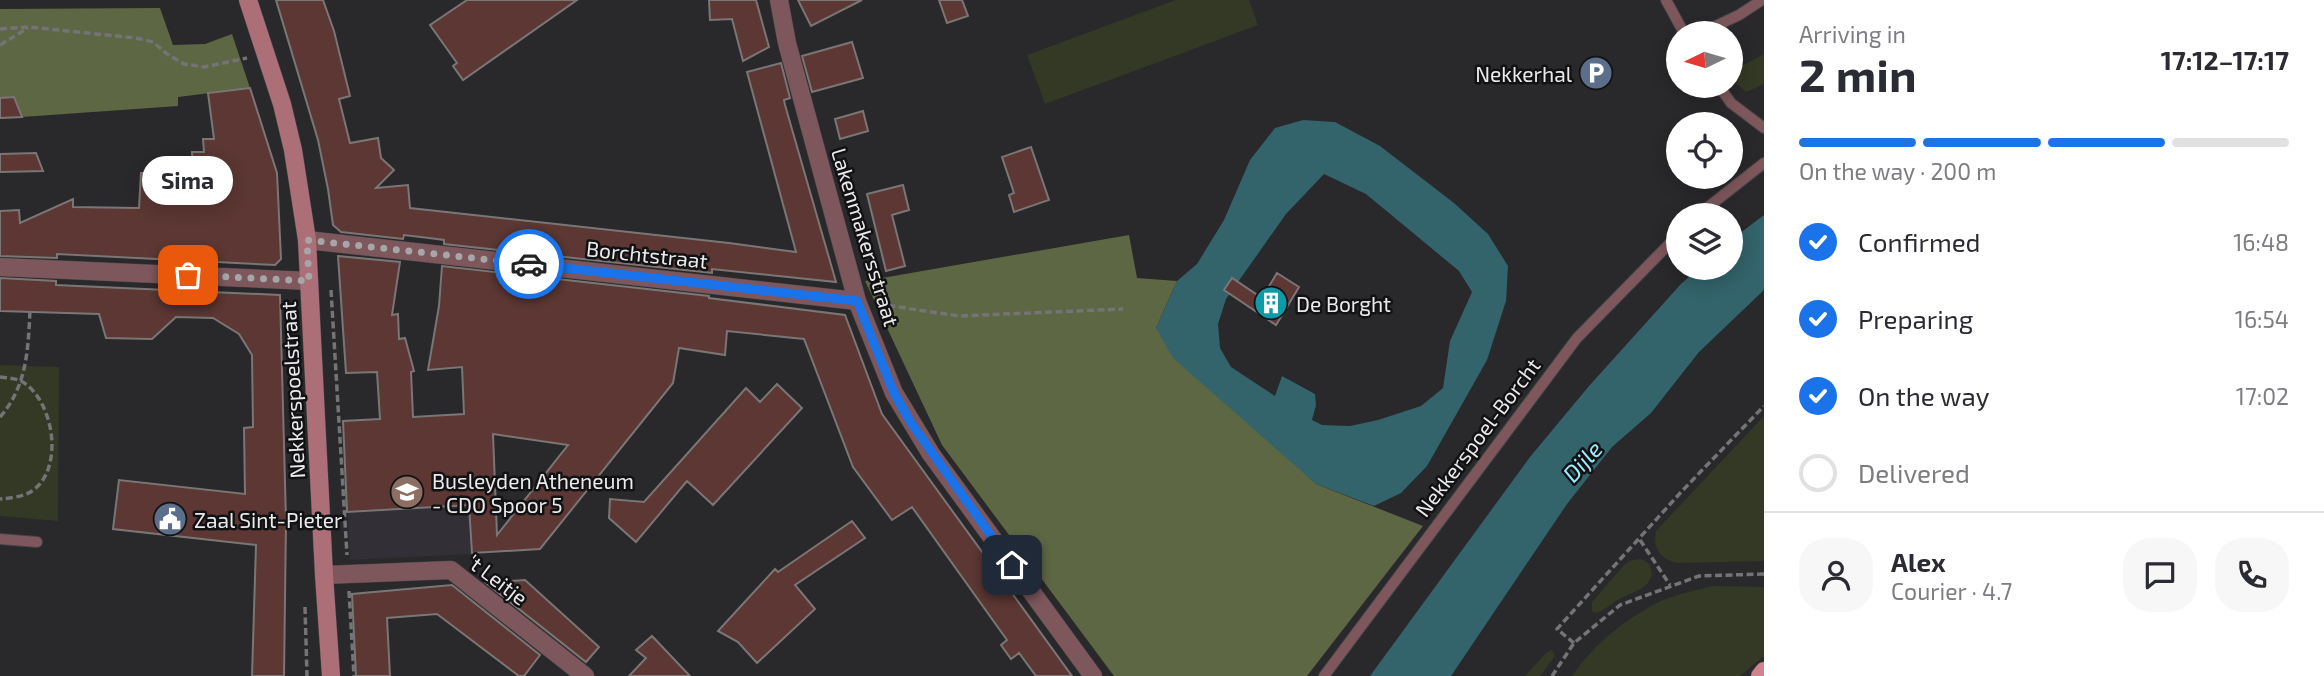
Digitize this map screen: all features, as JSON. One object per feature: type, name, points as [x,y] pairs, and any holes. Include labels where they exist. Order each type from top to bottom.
[{"type":"main road","name":"Nekkerspoelstraat","points":[[248,0],[293,150],[307,240],[331,676]]},
{"type":"main road","name":"Nekkerspoelstraat","points":[[320,676],[319,645],[324,575]]},
{"type":"main road","points":[[1760,676],[1764,671]]},
{"type":"street","name":"Lakenmakersstraat","points":[[779,0],[787,43],[857,301],[894,393],[911,423],[1094,676]]},
{"type":"street","name":"Borchtstraat","points":[[307,240],[857,301]]},
{"type":"street","points":[[0,267],[309,281]]},
{"type":"street","name":"'t Leitje","points":[[324,575],[451,570],[585,676]]},
{"type":"lane","points":[[1666,0],[1677,21]]},
{"type":"lane","points":[[1726,21],[1762,0]]},
{"type":"lane","points":[[1727,98],[1764,128]]},
{"type":"lane","points":[[1713,203],[1764,163]]},
{"type":"lane","name":"Nekkerspoel-Borcht","points":[[1324,676],[1564,354],[1666,247]]},
{"type":"lane","points":[[0,539],[37,542]]},
{"type":"path","points":[[0,45],[29,27]]},
{"type":"path","points":[[0,29],[29,27],[153,42],[184,64],[204,67],[240,58],[267,57]]},
{"type":"path","points":[[857,301],[959,316],[1123,309]]},
{"type":"path","points":[[0,417],[21,381],[28,352],[30,312]]},
{"type":"path","points":[[0,377],[21,381],[29,387],[41,403],[49,423],[52,443],[51,463],[43,481],[31,492],[0,499]]},
{"type":"path","points":[[1574,643],[1558,629],[1682,491],[1764,406]]},
{"type":"path","points":[[1640,540],[1671,586]]},
{"type":"path","points":[[1552,676],[1574,643],[1620,605],[1699,576],[1764,574]]},
{"type":"shaded area","name":"Busleyden Atheneum - CDO Spoor 5","points":[[464,414],[472,554],[350,560],[343,421]]},
{"type":"green space","points":[[1176,0],[1249,0],[1258,25],[1045,104],[1027,55]]},
{"type":"green space","points":[[160,8],[173,45],[205,44],[232,34],[250,88],[178,97],[178,106],[22,117],[0,98],[0,9]]},
{"type":"green space","points":[[1764,54],[1764,84],[1746,92],[1743,89],[1743,65]]},
{"type":"green space","points":[[1129,235],[1137,278],[1177,281],[1156,328],[1316,484],[1423,526],[1307,676],[1114,676],[942,445],[865,281]]},
{"type":"green space","points":[[0,365],[59,367],[58,521],[0,516]]},
{"type":"green space","points":[[1764,416],[1764,561],[1678,563],[1667,559],[1659,552],[1655,543],[1656,531]]},
{"type":"green space","points":[[1638,559],[1646,562],[1651,569],[1652,575],[1648,583],[1602,611],[1592,611],[1592,602],[1624,565]]},
{"type":"green space","points":[[1713,586],[1764,587],[1764,656],[1740,676],[1572,676],[1609,635],[1631,618],[1668,598]]},
{"type":"green space","points":[[1552,650],[1555,656],[1540,676],[1525,676],[1547,652]]},
{"type":"water","points":[[1303,120],[1335,122],[1380,146],[1454,203],[1488,234],[1508,266],[1506,301],[1487,360],[1427,466],[1401,493],[1374,506],[1316,484],[1173,358],[1156,328],[1177,281],[1197,264],[1224,220],[1250,160],[1275,128]],"holes":[[[1324,174],[1366,194],[1459,271],[1472,292],[1450,341],[1443,388],[1421,406],[1378,420],[1350,426],[1322,425],[1312,420],[1316,405],[1315,394],[1282,376],[1275,396],[1231,367],[1220,348],[1218,324],[1226,299],[1286,214]]]},
{"type":"water","name":"Dijle","points":[[1764,215],[1764,290],[1699,352],[1651,413],[1612,447],[1567,504],[1451,676],[1370,676],[1530,457],[1589,386],[1681,284],[1686,280],[1743,280],[1743,231]]},
{"type":"building","points":[[276,0],[323,0],[334,31],[350,96],[339,99],[350,143],[378,138],[381,158],[394,170],[376,188],[408,185],[410,208],[796,252],[747,72],[781,63],[790,98],[784,100],[785,105],[836,282],[712,269],[712,273],[444,244],[444,240],[404,235],[403,239],[341,232],[333,225],[318,140]]},
{"type":"building","points":[[467,0],[577,0],[463,80],[453,66],[457,63],[430,25]]},
{"type":"building","points":[[709,0],[756,0],[769,47],[743,61],[732,19],[710,20]]},
{"type":"building","points":[[798,0],[862,0],[811,26]]},
{"type":"building","points":[[939,0],[962,0],[968,16],[947,23]]},
{"type":"building","points":[[852,42],[863,78],[812,92],[802,56]]},
{"type":"building","points":[[250,88],[277,173],[281,259],[275,265],[57,254],[57,258],[0,256],[0,211],[19,210],[20,223],[73,199],[73,207],[139,208],[141,173],[193,173],[192,152],[204,152],[203,139],[214,139],[208,93]]},
{"type":"building","points":[[14,97],[22,117],[0,118],[0,98]]},
{"type":"building","points":[[863,111],[868,131],[840,139],[835,119]]},
{"type":"building","points":[[1031,147],[1049,200],[1014,212],[1009,195],[1014,193],[1002,157]]},
{"type":"building","points":[[36,153],[43,171],[0,172],[0,154]]},
{"type":"building","points":[[903,185],[909,210],[892,215],[905,266],[886,271],[867,194]]},
{"type":"building","points":[[338,256],[400,262],[392,315],[398,314],[399,339],[405,338],[414,371],[411,372],[413,417],[464,414],[462,367],[428,370],[439,306],[442,266],[709,296],[845,315],[882,414],[1072,676],[1036,676],[1019,653],[1011,659],[1001,645],[1007,640],[912,507],[892,520],[853,467],[804,339],[727,331],[725,355],[679,348],[673,383],[540,549],[472,553],[469,505],[347,512],[343,421],[380,419],[377,372],[346,373]],"holes":[[[493,434],[568,445],[497,535]]]},
{"type":"building","name":"De Borght","points":[[1277,273],[1299,287],[1276,325],[1224,290],[1232,278],[1262,298]]},
{"type":"building","points":[[0,278],[56,281],[56,285],[280,295],[286,520],[284,676],[252,676],[256,545],[113,529],[119,480],[245,494],[244,428],[253,427],[252,355],[239,334],[213,318],[176,317],[152,339],[106,338],[99,314],[0,311]]},
{"type":"building","points":[[777,384],[802,408],[713,505],[687,481],[636,542],[609,518],[610,499],[644,502],[746,388],[760,402]]},
{"type":"building","points":[[852,521],[865,538],[795,585],[815,609],[757,663],[738,642],[718,631],[775,569],[778,572]]},
{"type":"building","points":[[525,580],[599,647],[586,662],[486,583]]},
{"type":"building","points":[[452,585],[540,655],[524,676],[519,676],[437,614],[387,618],[390,676],[356,676],[352,594]]},
{"type":"building","points":[[652,636],[690,676],[629,676],[646,658],[636,650]]},
{"type":"way so far","points":[[188,275],[309,281],[307,240],[529,264]]},
{"type":"place","name":"Nekkerhal","points":[[1596,73]]},
{"type":"place","name":"Sima","points":[[188,275]]},
{"type":"place","name":"De Borght","points":[[1271,303]]},
{"type":"place","name":"Busleyden Atheneum - CDO Spoor 5","points":[[407,492]]},
{"type":"place","name":"Zaal Sint-Pieter","points":[[170,519]]},
{"type":"route","points":[[529,264],[857,301],[894,393],[911,423],[1012,565]]}]
